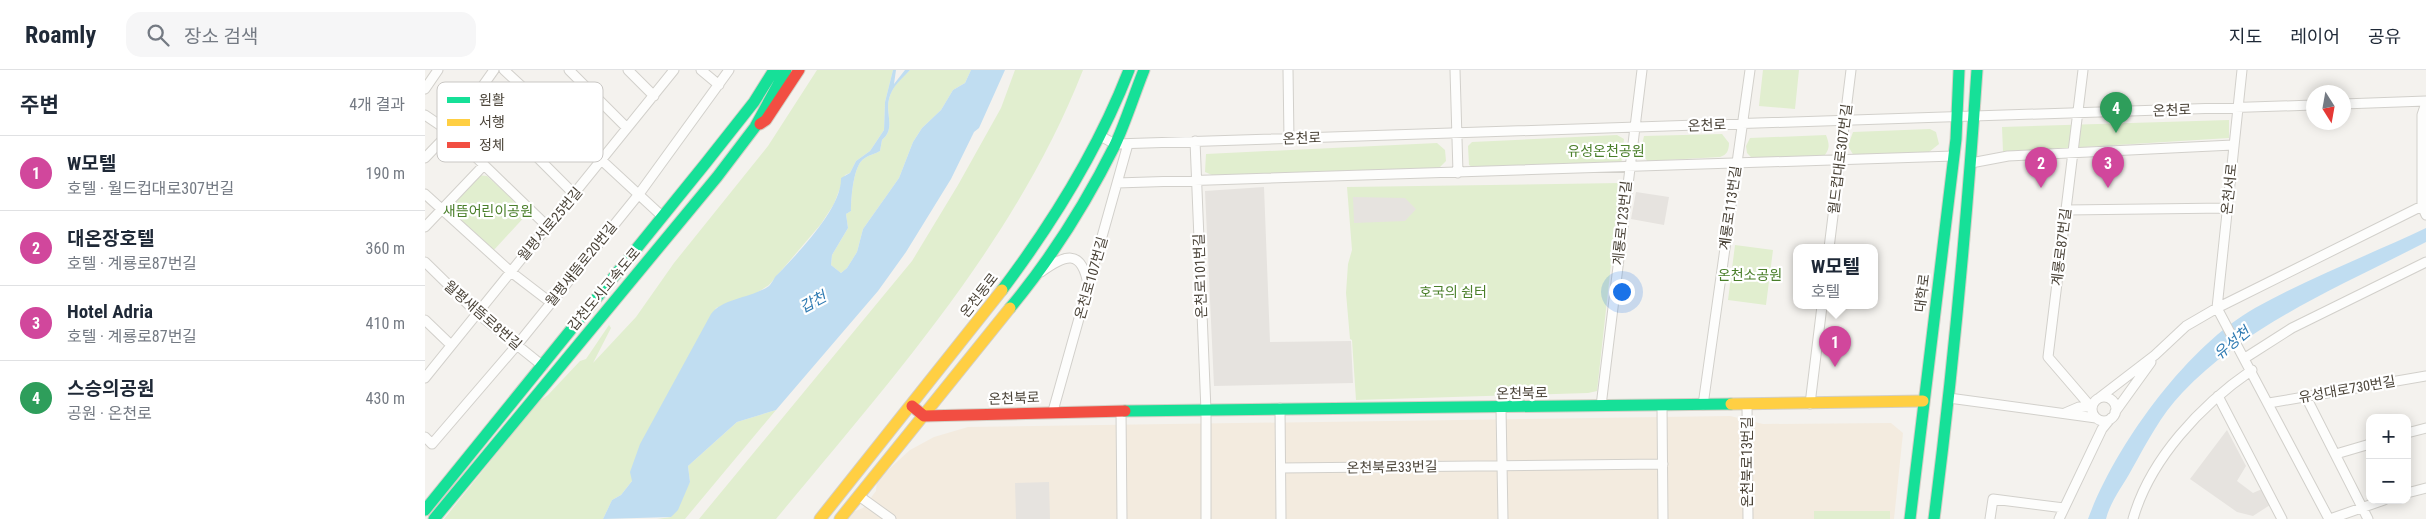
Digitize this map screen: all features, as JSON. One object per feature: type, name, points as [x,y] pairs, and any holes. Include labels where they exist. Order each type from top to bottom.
[{"type":"main road","points":[[733,127],[763,70]]},
{"type":"main road","name":"갑천도시고속도로","points":[[425,510],[663,217],[754,102],[774,70]]},
{"type":"main road","name":"갑천도시고속도로","points":[[434,519],[717,177],[755,127],[785,70]]},
{"type":"main road","points":[[755,127],[766,120],[799,70]]},
{"type":"main road","name":"온천동로","points":[[820,519],[912,406],[1019,268],[1077,181],[1102,137],[1115,110],[1129,70]]},
{"type":"main road","points":[[840,519],[1038,274],[1115,144],[1144,70]]},
{"type":"main road","name":"대학로","points":[[1910,519],[1954,156],[1959,70]]},
{"type":"main road","points":[[1934,519],[1949,398],[1971,164],[1977,70]]},
{"type":"main road","name":"온천북로","points":[[924,416],[1053,411],[1501,408],[1923,401]]},
{"type":"main road","points":[[912,406],[924,416]]},
{"type":"street","points":[[425,89],[438,70]]},
{"type":"street","points":[[486,82],[494,70]]},
{"type":"street","points":[[504,70],[517,82]]},
{"type":"street","points":[[569,70],[581,82]]},
{"type":"street","points":[[628,70],[654,96]]},
{"type":"street","name":"월평서로25번길","points":[[603,158],[674,70]]},
{"type":"street","points":[[701,70],[719,85]]},
{"type":"street","name":"월평새뜸로20번길","points":[[425,437],[432,444],[517,344],[639,194],[729,70]]},
{"type":"street","points":[[1288,70],[1289,138]]},
{"type":"street","points":[[1455,70],[1457,173]]},
{"type":"street","name":"계룡로123번길","points":[[1601,406],[1642,70]]},
{"type":"street","name":"계룡로113번길","points":[[1703,405],[1750,70]]},
{"type":"street","name":"월드컵대로307번길","points":[[1829,244],[1851,70]]},
{"type":"street","name":"계룡로87번길","points":[[2083,70],[2048,358],[2091,407]]},
{"type":"street","name":"온천서로","points":[[2217,308],[2242,70]]},
{"type":"street","points":[[2351,104],[2426,102],[2421,115],[2426,215]]},
{"type":"street","points":[[603,104],[627,128]]},
{"type":"street","name":"온천로","points":[[1102,137],[1115,144],[1128,144],[2306,105]]},
{"type":"street","points":[[425,115],[437,123]]},
{"type":"street","name":"온천로101번길","points":[[1195,142],[1205,411],[1206,519]]},
{"type":"street","name":"온천로107번길","points":[[1053,411],[1128,144]]},
{"type":"street","points":[[1971,164],[2008,156],[2233,145]]},
{"type":"street","points":[[425,158],[437,146]]},
{"type":"street","points":[[1117,183],[1196,182],[1954,156]]},
{"type":"street","points":[[481,162],[547,226]]},
{"type":"street","points":[[542,162],[575,195]]},
{"type":"street","name":"월평서로25번길","points":[[425,378],[600,162]]},
{"type":"street","points":[[602,162],[663,217]]},
{"type":"street","points":[[425,227],[484,165]]},
{"type":"street","points":[[425,194],[511,272],[550,302]]},
{"type":"street","points":[[2065,413],[2079,407],[2091,407],[2099,398],[2155,355],[2186,326],[2217,308],[2424,205]]},
{"type":"street","points":[[2066,210],[2227,208]]},
{"type":"street","points":[[1038,274],[1060,259],[1070,257],[1077,259],[1084,267],[1089,285]]},
{"type":"street","points":[[2245,358],[2292,328],[2426,262]]},
{"type":"street","name":"월평새뜸로8번길","points":[[426,265],[477,313],[543,366]]},
{"type":"street","points":[[2217,308],[2329,519],[2371,504]]},
{"type":"street","points":[[1810,404],[1822,309]]},
{"type":"street","points":[[425,320],[451,345]]},
{"type":"street","points":[[2059,519],[2099,423],[2113,415],[2155,355]]},
{"type":"street","points":[[2133,519],[2138,502],[2163,458],[2206,406],[2251,370]]},
{"type":"street","name":"유성대로730번길","points":[[2269,403],[2426,376]]},
{"type":"street","points":[[2218,396],[2282,519]]},
{"type":"street","points":[[2306,396],[2368,519]]},
{"type":"street","points":[[1949,398],[2065,413],[2099,423]]},
{"type":"street","points":[[2099,398],[2110,398],[2115,404],[2113,415]]},
{"type":"street","name":"온천북로13번길","points":[[1747,405],[1748,519]]},
{"type":"street","points":[[1662,406],[1663,519]]},
{"type":"street","points":[[2091,407],[2099,423]]},
{"type":"street","points":[[1280,408],[1281,519]]},
{"type":"street","points":[[1501,408],[1503,519]]},
{"type":"street","points":[[1121,411],[1122,519]]},
{"type":"street","points":[[2411,433],[2426,428]]},
{"type":"street","points":[[2336,454],[2366,445]]},
{"type":"street","name":"온천북로33번길","points":[[1281,468],[1663,464]]},
{"type":"street","points":[[2411,492],[2426,488]]},
{"type":"street","points":[[859,496],[891,519]]},
{"type":"street","points":[[1990,519],[1993,499],[2064,508]]},
{"type":"shaded area","points":[[1264,187],[1270,342],[1351,341],[1353,383],[1214,386],[1205,191]]},
{"type":"shaded area","points":[[1636,192],[1669,197],[1664,225],[1631,219]]},
{"type":"shaded area","points":[[1353,197],[1405,198],[1416,209],[1405,221],[1354,223]]},
{"type":"shaded area","points":[[1730,416],[1763,424],[1891,423],[1903,433],[1894,519],[846,519],[850,513],[863,508],[876,491],[877,480],[910,450],[934,437],[968,427]]},
{"type":"shaded area","points":[[2227,430],[2246,466],[2237,481],[2253,493],[2262,489],[2270,505],[2253,516],[2237,512],[2190,479]]},
{"type":"shaded area","points":[[1049,482],[1050,519],[1016,519],[1015,483]]},
{"type":"green space","points":[[817,70],[893,70],[885,102],[884,130],[870,151],[856,161],[850,173],[845,175],[834,204],[821,224],[769,285],[755,294],[716,308],[632,481],[621,495],[612,500],[603,519],[444,519],[538,402],[548,395],[580,361],[586,359],[609,325],[611,328],[593,363],[636,317],[674,263],[768,146]]},
{"type":"green space","points":[[910,70],[971,70],[965,83],[953,90],[941,110],[922,128],[913,142],[899,178],[863,229],[857,252],[847,268],[841,273],[831,265],[832,255],[848,228],[846,214],[851,211],[855,174],[861,162],[880,151],[882,140],[886,136],[889,126],[888,104],[890,94]]},
{"type":"green space","points":[[1015,70],[1083,70],[1055,133],[1023,193],[987,251],[948,307],[776,519],[699,519],[912,261],[958,185],[1001,108]]},
{"type":"green space","points":[[1763,70],[1799,70],[1795,109],[1759,106]]},
{"type":"green space","points":[[2229,120],[2229,138],[2003,152],[2002,127]]},
{"type":"green space","points":[[1930,129],[1936,132],[1939,144],[1929,152],[1854,156],[1848,146],[1853,132]]},
{"type":"green space","name":"유성온천공원","points":[[1722,134],[1729,143],[1729,146],[1726,154],[1720,157],[1647,161],[1641,149],[1644,136]]},
{"type":"green space","name":"유성온천공원","points":[[1617,135],[1624,139],[1621,166],[1476,169],[1469,165],[1468,146],[1472,142]]},
{"type":"green space","points":[[1826,135],[1829,147],[1822,158],[1754,160],[1747,153],[1746,146],[1750,138]]},
{"type":"green space","points":[[1437,143],[1445,150],[1446,161],[1439,168],[1212,175],[1205,172],[1206,154]]},
{"type":"green space","name":"새뜸어린이공원","points":[[478,175],[487,176],[528,213],[493,251],[449,209]]},
{"type":"green space","name":"호국의 쉼터","points":[[1620,183],[1597,391],[1588,393],[1356,400],[1352,340],[1350,339],[1346,293],[1348,264],[1352,250],[1347,187]]},
{"type":"green space","name":"온천소공원","points":[[1735,245],[1773,250],[1766,305],[1728,300]]},
{"type":"green space","points":[[776,410],[685,519],[657,519],[671,517],[690,482],[688,466],[737,422]]},
{"type":"green space","points":[[1814,511],[1890,511],[1890,519],[1814,519]]},
{"type":"water","name":"갑천","points":[[893,70],[896,70],[894,84],[905,70],[910,70],[890,94],[888,104],[889,126],[886,136],[882,140],[880,151],[861,162],[855,174],[851,211],[846,214],[848,228],[832,255],[831,265],[841,273],[847,268],[857,252],[863,229],[899,178],[913,142],[922,128],[941,110],[953,90],[965,83],[971,70],[1005,70],[979,128],[974,132],[951,179],[906,252],[878,291],[776,410],[737,422],[688,466],[690,482],[678,510],[671,517],[603,519],[612,500],[621,495],[632,481],[630,472],[640,444],[711,314],[730,301],[769,286],[827,216],[835,203],[841,178],[850,173],[856,161],[870,151],[884,130],[885,102]]},
{"type":"water","name":"유성천","points":[[2426,228],[2426,242],[2297,308],[2236,346],[2208,368],[2174,401],[2161,420],[2114,500],[2106,519],[2088,519],[2116,461],[2156,401],[2179,373],[2229,325],[2276,297]]},
{"type":"traffic: fast","points":[[425,510],[705,164],[754,102],[774,70]]},
{"type":"traffic: fast","points":[[434,519],[717,177],[755,127],[786,70]]},
{"type":"traffic: fast","points":[[1002,290],[1057,211],[1089,157],[1117,100],[1129,70]]},
{"type":"traffic: fast","points":[[1010,308],[1067,230],[1092,187],[1115,145],[1144,70]]},
{"type":"traffic: fast","points":[[1910,519],[1956,139],[1959,70]]},
{"type":"traffic: fast","points":[[1934,519],[1959,295],[1977,70]]},
{"type":"traffic: fast","points":[[1125,411],[1731,404]]},
{"type":"traffic: slow","points":[[820,519],[1002,290]]},
{"type":"traffic: slow","points":[[840,519],[1010,308]]},
{"type":"traffic: slow","points":[[1731,404],[1923,401]]},
{"type":"traffic: jam","points":[[760,124],[766,120],[799,70]]},
{"type":"traffic: jam","points":[[912,406],[924,416],[1125,411]]},
{"type":"place","name":"스승의공원","points":[[2116,133]]},
{"type":"place","name":"대온장호텔","points":[[2041,188]]},
{"type":"place","name":"Hotel Adria","points":[[2108,188]]},
{"type":"place","name":"W모텔","points":[[1835,367]]}]
